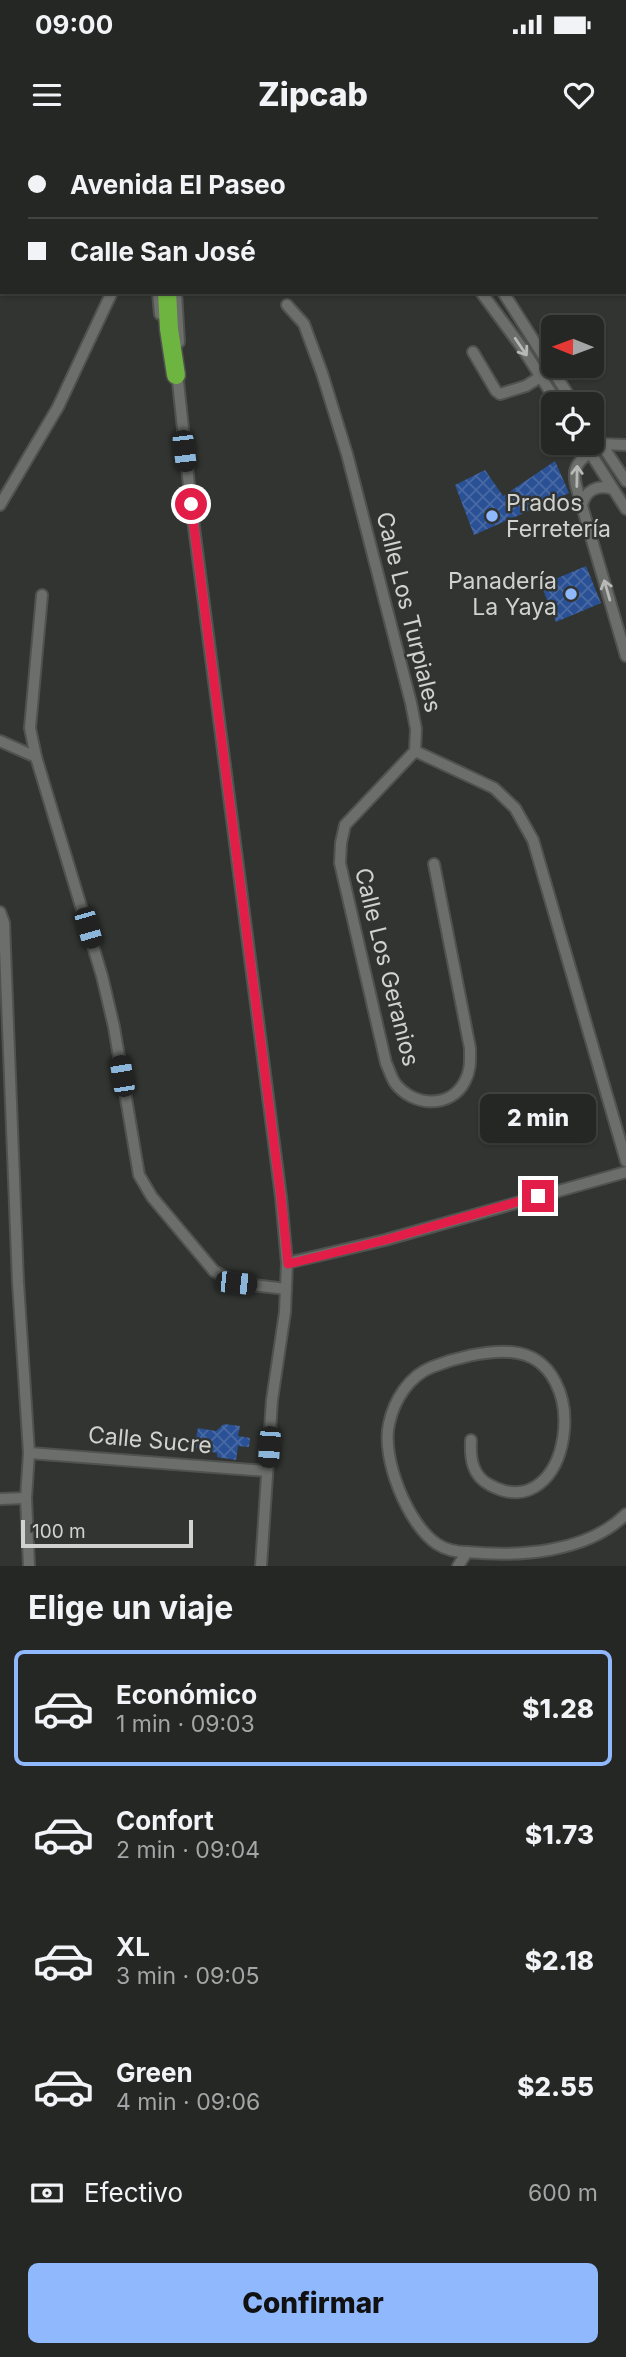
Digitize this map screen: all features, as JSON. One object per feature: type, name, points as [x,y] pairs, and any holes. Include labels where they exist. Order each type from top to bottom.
[{"type":"highway","points":[[167,294],[176,375]]},
{"type":"street","points":[[0,505],[58,407],[111,294]]},
{"type":"street","points":[[158,294],[168,355],[176,375],[288,1264],[272,1400],[261,1566]]},
{"type":"street","points":[[176,294],[180,353],[176,375]]},
{"type":"street","points":[[482,294],[523,349],[550,392]]},
{"type":"street","points":[[504,294],[566,392]]},
{"type":"street","name":"Calle Los Turpiales","points":[[287,305],[303,324],[322,373],[347,454],[411,703],[416,729],[415,751]]},
{"type":"street","points":[[473,352],[500,394],[526,386],[540,377]]},
{"type":"street","points":[[604,444],[626,445]]},
{"type":"street","points":[[604,447],[626,481]]},
{"type":"street","points":[[582,455],[574,472],[575,482],[626,656]]},
{"type":"street","points":[[592,455],[626,509]]},
{"type":"street","points":[[582,506],[587,493],[593,489],[599,486],[613,489]]},
{"type":"street","points":[[42,595],[30,728],[36,757],[102,976],[114,1027],[139,1175],[152,1197],[176,1227],[224,1279],[286,1289]]},
{"type":"street","points":[[0,741],[36,757]]},
{"type":"street","points":[[415,751],[494,788],[514,808],[533,840],[626,1161]]},
{"type":"street","name":"Calle Los Geranios","points":[[415,751],[345,825],[340,863],[386,1063],[394,1082],[405,1093],[418,1100],[432,1102],[445,1100],[457,1093],[471,1065],[435,864]]},
{"type":"street","points":[[0,912],[4,936],[5,1082],[29,1453],[26,1498],[29,1566]]},
{"type":"street","points":[[288,1264],[385,1240],[626,1172]]},
{"type":"street","points":[[471,1440],[470,1457],[474,1469],[480,1479],[500,1490],[519,1492],[534,1487],[549,1476],[554,1470],[563,1438],[564,1411],[559,1389],[541,1365],[533,1359],[510,1352],[480,1354],[447,1362],[426,1370],[410,1381],[395,1407],[388,1425],[388,1446],[396,1481],[415,1520],[435,1543],[448,1550],[506,1554],[581,1542],[613,1526],[626,1514]]},
{"type":"street","name":"Calle Sucre","points":[[29,1453],[267,1471]]},
{"type":"street","points":[[0,1499],[26,1498]]},
{"type":"street","points":[[458,1566],[467,1552]]},
{"type":"building","name":"Prados Ferretería","points":[[555,461],[569,493],[474,535],[455,485],[485,470],[503,496]]},
{"type":"building","name":"Panadería La Yaya","points":[[586,566],[601,603],[556,622],[541,585]]},
{"type":"building","points":[[224,1424],[240,1426],[238,1436],[250,1438],[249,1447],[238,1446],[236,1460],[217,1457],[217,1453],[194,1448],[198,1428],[216,1431]]},
{"type":"place","name":"Prados Ferretería","points":[[492,516]]},
{"type":"place","name":"Panadería La Yaya","points":[[571,594]]},
{"type":"route","points":[[191,504],[288,1264],[385,1240],[538,1196]]}]
